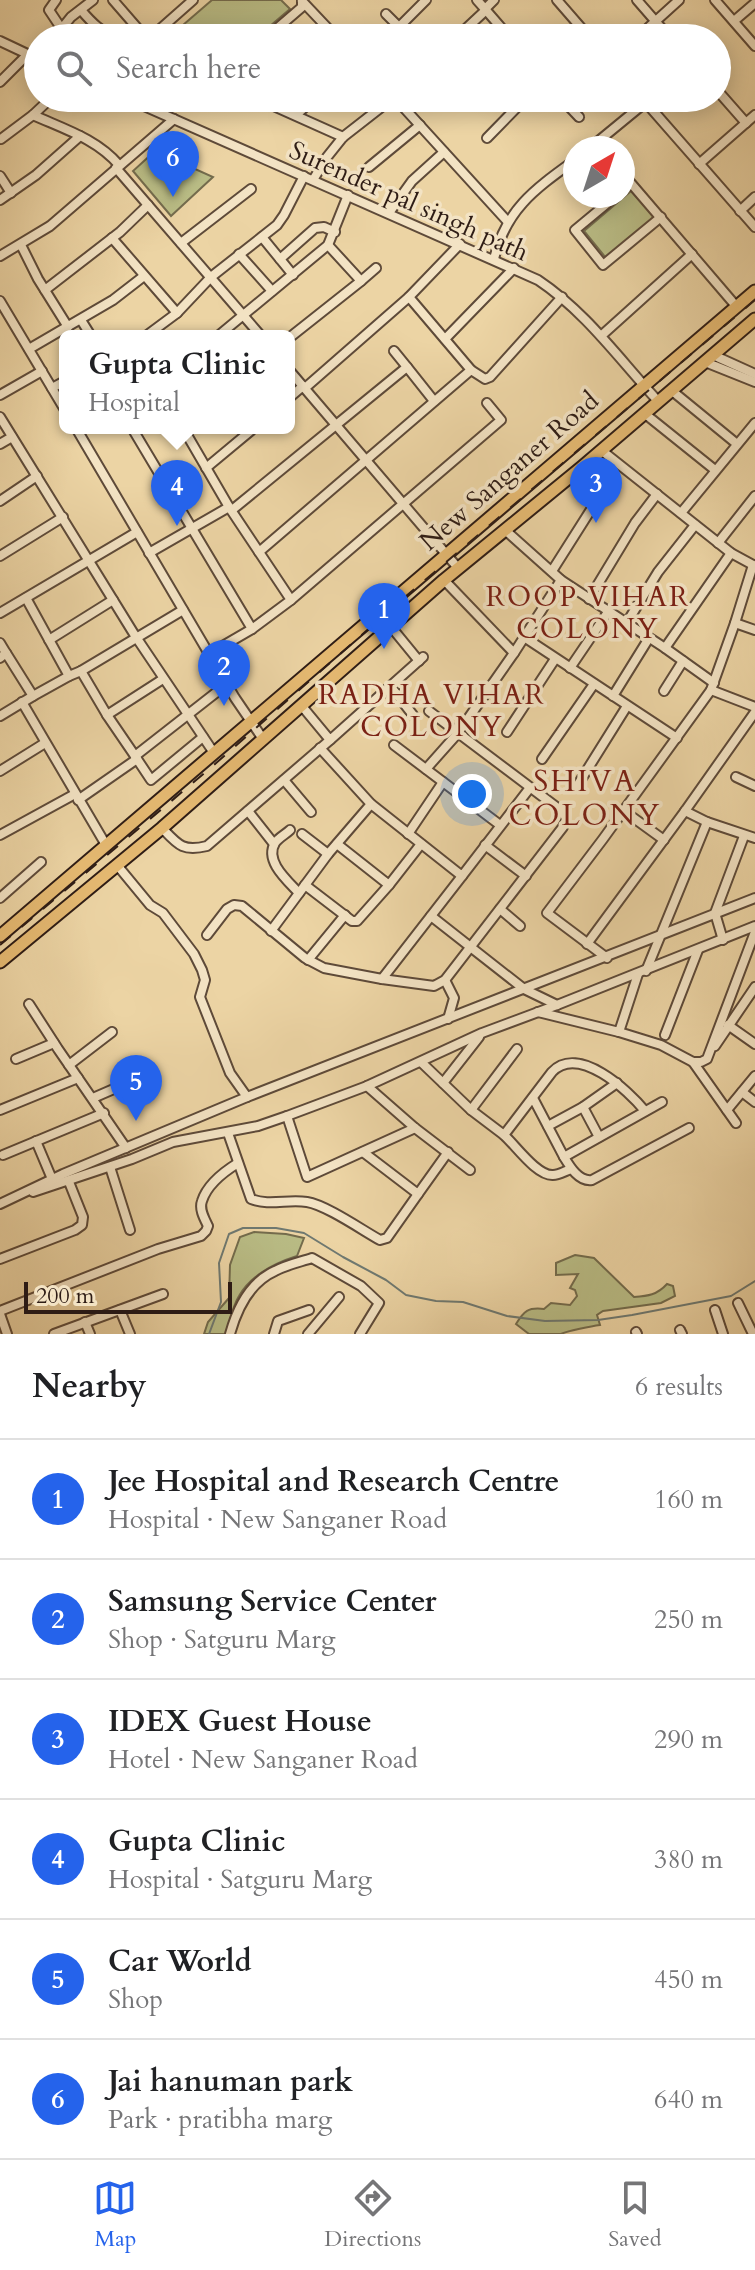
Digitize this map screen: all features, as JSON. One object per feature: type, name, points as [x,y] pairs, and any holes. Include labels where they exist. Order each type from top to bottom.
[{"type":"main road","name":"New Sanganer Road","points":[[0,936],[755,291]]},
{"type":"main road","name":"New Sanganer Road","points":[[0,962],[162,828],[444,580],[755,319]]},
{"type":"street","points":[[56,0],[49,10],[58,24]]},
{"type":"street","points":[[65,24],[93,0]]},
{"type":"street","points":[[113,0],[135,24]]},
{"type":"street","points":[[176,0],[183,9]]},
{"type":"street","points":[[165,24],[193,0]]},
{"type":"street","points":[[402,24],[426,0]]},
{"type":"street","points":[[477,0],[498,24]]},
{"type":"street","points":[[470,24],[494,0]]},
{"type":"street","points":[[557,0],[578,24]]},
{"type":"street","points":[[637,0],[655,22]]},
{"type":"street","points":[[653,24],[679,0]]},
{"type":"street","points":[[715,0],[755,46]]},
{"type":"street","points":[[282,24],[302,7],[302,1]]},
{"type":"street","points":[[302,1],[324,24]]},
{"type":"street","points":[[734,21],[755,3]]},
{"type":"street","points":[[81,10],[92,24]]},
{"type":"street","points":[[386,14],[396,24]]},
{"type":"street","points":[[0,41],[24,53]]},
{"type":"street","points":[[0,82],[24,58]]},
{"type":"street","points":[[731,106],[746,123]]},
{"type":"street","points":[[0,139],[36,112]]},
{"type":"street","name":"Surender pal singh path","points":[[158,112],[538,280],[562,297],[601,336],[658,401]]},
{"type":"street","points":[[290,112],[343,137]]},
{"type":"street","points":[[296,115],[299,112]]},
{"type":"street","points":[[313,180],[343,137],[376,112]]},
{"type":"street","points":[[407,112],[508,222]]},
{"type":"street","points":[[487,138],[512,112]]},
{"type":"street","points":[[574,112],[579,117]]},
{"type":"street","points":[[606,136],[631,112]]},
{"type":"street","points":[[654,112],[755,227]]},
{"type":"street","points":[[33,115],[108,152],[148,205],[256,330]]},
{"type":"street","points":[[699,164],[755,115]]},
{"type":"street","points":[[0,256],[50,226],[174,119]]},
{"type":"street","points":[[369,167],[420,125]]},
{"type":"street","points":[[0,200],[80,136]]},
{"type":"street","points":[[389,213],[412,181],[444,152]]},
{"type":"street","points":[[494,259],[508,222],[528,195],[563,169]]},
{"type":"street","points":[[0,176],[11,193]]},
{"type":"street","points":[[154,330],[177,313],[211,277],[277,225],[304,176]]},
{"type":"street","points":[[635,188],[736,306]]},
{"type":"street","points":[[181,243],[251,189]]},
{"type":"street","points":[[225,330],[328,245],[348,195]]},
{"type":"street","points":[[740,211],[755,197]]},
{"type":"street","points":[[45,290],[112,238],[148,205]]},
{"type":"street","points":[[602,208],[575,230],[603,265],[661,217]]},
{"type":"street","points":[[280,259],[315,228],[324,227],[335,232]]},
{"type":"street","points":[[262,237],[293,275]]},
{"type":"street","points":[[112,238],[177,313]]},
{"type":"street","points":[[295,394],[409,297],[460,244]]},
{"type":"street","points":[[21,245],[68,327]]},
{"type":"street","points":[[328,245],[361,281]]},
{"type":"street","points":[[239,254],[272,291]]},
{"type":"street","points":[[601,336],[692,254]]},
{"type":"street","points":[[295,333],[376,268]]},
{"type":"street","points":[[445,339],[514,268]]},
{"type":"street","points":[[63,330],[113,300],[144,276]]},
{"type":"street","points":[[409,297],[471,370],[485,379],[562,297]]},
{"type":"street","points":[[0,301],[59,400]]},
{"type":"street","points":[[81,320],[87,330]]},
{"type":"street","points":[[29,349],[59,332]]},
{"type":"street","points":[[394,351],[434,401]]},
{"type":"street","points":[[709,359],[755,374]]},
{"type":"street","points":[[709,359],[755,382]]},
{"type":"street","points":[[149,553],[192,527],[241,505],[407,367]]},
{"type":"street","points":[[259,552],[471,370]]},
{"type":"street","points":[[0,395],[42,371]]},
{"type":"street","points":[[295,377],[458,568]]},
{"type":"street","points":[[52,388],[59,384]]},
{"type":"street","points":[[671,390],[737,444]]},
{"type":"street","points":[[209,654],[252,629],[291,600],[501,420],[487,403]]},
{"type":"street","points":[[644,413],[715,470]]},
{"type":"street","points":[[0,417],[137,639],[214,753]]},
{"type":"street","points":[[681,513],[753,428]]},
{"type":"street","points":[[80,434],[227,684],[263,739]]},
{"type":"street","points":[[136,434],[252,629]]},
{"type":"street","points":[[186,434],[230,508],[291,600]]},
{"type":"street","points":[[206,468],[247,434]]},
{"type":"street","points":[[0,444],[12,437]]},
{"type":"street","points":[[601,450],[731,553],[754,566],[712,687],[547,913],[607,958]]},
{"type":"street","points":[[0,501],[37,476]]},
{"type":"street","points":[[589,599],[635,523],[657,494]]},
{"type":"street","points":[[718,543],[755,496]]},
{"type":"street","points":[[552,571],[597,500]]},
{"type":"street","points":[[0,556],[63,517]]},
{"type":"street","points":[[626,624],[658,572],[695,525]]},
{"type":"street","points":[[505,530],[561,580],[665,648],[712,687],[755,709],[587,944]]},
{"type":"street","points":[[0,613],[137,532]]},
{"type":"street","points":[[665,648],[731,553]]},
{"type":"street","points":[[444,580],[514,653]]},
{"type":"street","points":[[426,769],[458,733],[561,580]]},
{"type":"street","points":[[26,598],[69,676]]},
{"type":"street","points":[[49,640],[113,600]]},
{"type":"street","points":[[0,716],[183,610]]},
{"type":"street","points":[[570,668],[608,612]]},
{"type":"street","points":[[735,623],[755,630]]},
{"type":"street","points":[[162,828],[177,843],[190,850],[207,846],[391,687],[421,659],[392,628]]},
{"type":"street","points":[[524,637],[677,738]]},
{"type":"street","points":[[613,696],[649,638]]},
{"type":"street","points":[[0,643],[3,656],[33,696]]},
{"type":"street","points":[[507,732],[555,659]]},
{"type":"street","points":[[664,691],[683,661]]},
{"type":"street","points":[[81,671],[163,796]]},
{"type":"street","points":[[107,715],[163,679]]},
{"type":"street","points":[[0,835],[77,797],[136,757],[227,684]]},
{"type":"street","points":[[542,759],[594,684]]},
{"type":"street","points":[[391,687],[413,715]]},
{"type":"street","points":[[22,702],[106,845]]},
{"type":"street","points":[[301,705],[330,740]]},
{"type":"street","points":[[577,786],[627,706]]},
{"type":"street","points":[[207,935],[227,909],[234,905],[242,906],[308,960],[324,968],[434,986],[445,980],[563,827],[566,819],[563,812],[429,711]]},
{"type":"street","points":[[151,780],[203,737]]},
{"type":"street","points":[[0,771],[45,743]]},
{"type":"street","points":[[394,745],[500,825]]},
{"type":"street","points":[[320,748],[371,804],[462,876]]},
{"type":"street","points":[[736,777],[755,786]]},
{"type":"street","points":[[284,780],[311,812]]},
{"type":"street","points":[[408,834],[443,782]]},
{"type":"street","points":[[382,979],[529,789]]},
{"type":"street","points":[[271,931],[328,854],[371,804]]},
{"type":"street","points":[[248,811],[274,844],[273,857],[277,869],[299,893]]},
{"type":"street","points":[[624,811],[664,840]]},
{"type":"street","points":[[685,811],[755,838]]},
{"type":"street","points":[[619,1032],[707,822]]},
{"type":"street","points":[[274,844],[290,830]]},
{"type":"street","points":[[302,834],[328,854]]},
{"type":"street","points":[[723,940],[715,913],[744,836]]},
{"type":"street","points":[[337,844],[389,885]]},
{"type":"street","points":[[305,885],[352,921],[357,921],[421,844]]},
{"type":"street","points":[[485,845],[526,876]]},
{"type":"street","points":[[0,898],[41,862]]},
{"type":"street","points":[[117,865],[150,905],[163,913],[194,954],[205,980],[200,997],[214,1036],[230,1073],[247,1097]]},
{"type":"street","points":[[0,1204],[247,1097],[755,898]]},
{"type":"street","points":[[500,909],[520,926]]},
{"type":"street","points":[[308,960],[345,915]]},
{"type":"street","points":[[431,916],[524,989],[557,1005]]},
{"type":"street","points":[[17,1196],[69,1182],[173,1142],[228,1133],[287,1116],[367,1086],[482,1033],[755,929]]},
{"type":"street","points":[[710,1055],[755,929]]},
{"type":"street","points":[[665,1035],[698,950]]},
{"type":"street","points":[[445,980],[454,998],[448,1019]]},
{"type":"street","points":[[693,1062],[701,1062],[710,1055],[755,987]]},
{"type":"street","points":[[29,1004],[126,1148]]},
{"type":"street","points":[[537,1012],[661,1045],[693,1062],[736,1123]]},
{"type":"street","points":[[728,1025],[755,1044]]},
{"type":"street","points":[[69,1065],[112,1032]]},
{"type":"street","points":[[443,1083],[482,1033]]},
{"type":"street","points":[[16,1059],[54,1043]]},
{"type":"street","points":[[471,1110],[517,1049]]},
{"type":"street","points":[[421,1062],[543,1174],[557,1174],[571,1169]]},
{"type":"street","points":[[504,1135],[559,1064],[569,1062],[596,1070],[617,1083],[645,1111]]},
{"type":"street","points":[[727,1110],[755,1076]]},
{"type":"street","points":[[0,1110],[78,1078]]},
{"type":"street","points":[[93,1098],[139,1078]]},
{"type":"street","points":[[548,1126],[617,1083]]},
{"type":"street","points":[[367,1086],[470,1170]]},
{"type":"street","points":[[742,1092],[755,1102]]},
{"type":"street","points":[[533,1098],[571,1169],[583,1179],[592,1180],[689,1128]]},
{"type":"street","points":[[564,1157],[662,1102]]},
{"type":"street","points":[[583,1107],[599,1137]]},
{"type":"street","points":[[3,1155],[104,1113]]},
{"type":"street","points":[[287,1116],[307,1177],[415,1128]]},
{"type":"street","points":[[228,1133],[251,1199],[259,1202],[307,1202],[320,1206],[380,1240],[387,1238],[448,1152]]},
{"type":"street","points":[[36,1141],[52,1179]]},
{"type":"street","points":[[363,1152],[418,1194]]},
{"type":"street","points":[[7,1334],[0,1313],[158,1249],[201,1236],[208,1226],[202,1212],[202,1201],[221,1175],[238,1163]]},
{"type":"street","points":[[110,1167],[130,1230]]},
{"type":"street","points":[[0,1259],[82,1225],[83,1217],[69,1182]]},
{"type":"street","points":[[230,1334],[247,1293],[272,1272],[312,1258],[361,1286],[379,1303],[360,1334]]},
{"type":"street","points":[[54,1334],[163,1294]]},
{"type":"street","points":[[308,1334],[339,1297]]},
{"type":"street","points":[[738,1303],[752,1328]]},
{"type":"street","points":[[120,1310],[130,1334]]},
{"type":"street","points":[[274,1334],[278,1321],[309,1310]]},
{"type":"street","points":[[715,1310],[723,1334]]},
{"type":"street","points":[[85,1322],[90,1334]]},
{"type":"green space","points":[[212,0],[281,0],[290,9],[272,24],[184,24]]},
{"type":"green space","points":[[155,151],[213,177],[171,216],[133,171]]},
{"type":"green space","points":[[635,195],[656,217],[606,258],[584,231],[611,208],[635,208]]},
{"type":"green space","points":[[254,1232],[304,1238],[297,1256],[264,1271],[244,1289],[235,1305],[226,1334],[204,1334],[208,1322],[229,1298],[230,1265],[240,1237]]},
{"type":"green space","points":[[575,1255],[594,1258],[634,1297],[660,1291],[667,1284],[673,1286],[675,1296],[661,1303],[603,1311],[597,1315],[600,1325],[561,1334],[529,1334],[516,1324],[524,1313],[530,1309],[544,1309],[551,1303],[570,1305],[577,1296],[575,1290],[570,1288],[578,1274],[556,1275],[556,1263]]},
{"type":"waterway","points":[[209,1334],[221,1302],[219,1263],[229,1234],[243,1228],[276,1228],[304,1233],[386,1280],[406,1295],[463,1302],[507,1316],[545,1321],[598,1320],[632,1315],[731,1296],[755,1281]]},
{"type":"railway","points":[[0,945],[755,300]]},
{"type":"place","name":"Jai hanuman park","points":[[173,197]]},
{"type":"place","name":"IDEX Guest House","points":[[596,523]]},
{"type":"place","name":"Gupta Clinic","points":[[177,526]]},
{"type":"place","name":"Jee Hospital and Research Centre","points":[[384,649]]},
{"type":"place","name":"Samsung Service Center","points":[[224,706]]},
{"type":"place","name":"Car World","points":[[136,1121]]},
{"type":"district","name":"ROOP VIHAR COLONY","points":[[588,613]]},
{"type":"district","name":"RADHA VIHAR COLONY","points":[[432,711]]},
{"type":"district","name":"SHIVA COLONY","points":[[585,798]]}]
